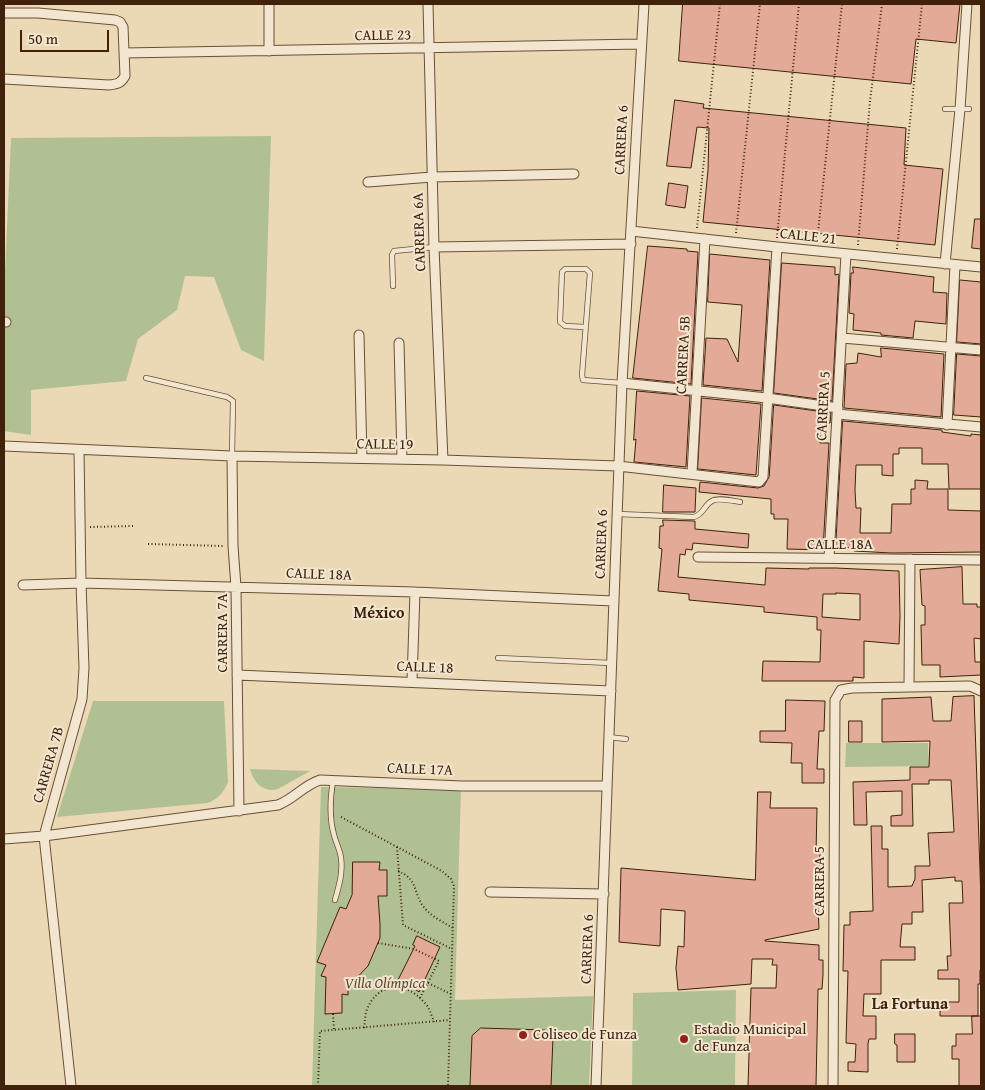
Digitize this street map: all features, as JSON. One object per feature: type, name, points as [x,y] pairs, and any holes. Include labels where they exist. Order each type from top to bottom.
[{"type":"street","points":[[269,4],[269,51]]},
{"type":"street","name":"CARRERA 6A","points":[[428,4],[434,247],[443,460]]},
{"type":"street","name":"CARRERA 6","points":[[596,1086],[618,466],[625,309],[631,244],[644,4]]},
{"type":"street","points":[[945,264],[960,109],[967,4]]},
{"type":"street","points":[[4,13],[38,13],[115,20],[120,22],[123,27],[124,53],[124,76],[122,81],[117,84],[4,79]]},
{"type":"street","name":"CALLE 23","points":[[124,53],[641,44]]},
{"type":"street","points":[[368,182],[432,177],[574,174]]},
{"type":"street","name":"CALLE 21","points":[[631,231],[777,248],[981,267]]},
{"type":"street","name":"CARRERA 5B","points":[[692,474],[701,238]]},
{"type":"street","points":[[434,247],[631,244]]},
{"type":"street","points":[[767,398],[777,248]]},
{"type":"street","name":"CARRERA 5","points":[[829,558],[846,254]]},
{"type":"street","points":[[947,425],[955,265]]},
{"type":"street","points":[[359,335],[362,458]]},
{"type":"street","points":[[842,338],[981,350]]},
{"type":"street","points":[[399,343],[402,459]]},
{"type":"street","points":[[622,383],[767,398],[838,411],[981,428]]},
{"type":"street","name":"CALLE 19","points":[[4,446],[232,456],[618,466],[759,482],[763,477],[767,398]]},
{"type":"street","name":"CARRERA 7B","points":[[71,1086],[44,836],[82,699],[84,668],[80,582],[79,450]]},
{"type":"street","name":"CARRERA 7A","points":[[232,456],[239,810]]},
{"type":"street","name":"CALLE 18A","points":[[698,557],[981,560]]},
{"type":"street","points":[[910,559],[909,688],[970,686],[981,691]]},
{"type":"street","name":"CALLE 18A","points":[[23,585],[80,582],[415,592],[613,602]]},
{"type":"street","points":[[412,682],[415,592]]},
{"type":"street","name":"CALLE 18","points":[[237,675],[611,691]]},
{"type":"street","name":"CARRERA 5","points":[[833,1086],[835,700],[841,690],[852,688],[909,688]]},
{"type":"street","name":"CALLE 17A","points":[[4,839],[44,836],[278,805],[320,780],[462,786],[607,786]]},
{"type":"street","points":[[490,892],[604,894]]},
{"type":"lane","points":[[945,109],[969,109]]},
{"type":"lane","points":[[393,286],[392,255],[394,251],[434,247]]},
{"type":"lane","points":[[585,327],[565,326],[560,322],[562,272],[565,268],[586,269],[590,273],[583,380],[588,382],[622,383]]},
{"type":"lane","points":[[146,378],[227,397],[233,401],[232,456]]},
{"type":"lane","points":[[617,514],[694,517],[700,515],[710,501],[740,502]]},
{"type":"lane","points":[[498,658],[612,662]]},
{"type":"lane","points":[[608,737],[626,738]]},
{"type":"lane","points":[[333,781],[331,817],[342,866],[335,900]]},
{"type":"path","points":[[701,238],[710,86],[720,4]]},
{"type":"path","points":[[736,242],[760,4]]},
{"type":"path","points":[[777,248],[799,4]]},
{"type":"path","points":[[816,251],[842,4]]},
{"type":"path","points":[[857,255],[870,101],[882,4]]},
{"type":"path","points":[[896,259],[922,4]]},
{"type":"path","points":[[80,527],[133,526]]},
{"type":"path","points":[[148,544],[233,546]]},
{"type":"path","points":[[341,818],[442,871],[451,879],[454,886],[448,1086]]},
{"type":"path","points":[[397,848],[403,925],[452,949]]},
{"type":"path","points":[[398,871],[404,873],[414,884],[424,908],[453,928]]},
{"type":"path","points":[[378,943],[414,949],[439,961],[420,998]]},
{"type":"path","points":[[428,983],[451,994]]},
{"type":"path","points":[[364,1028],[369,1005],[381,991],[389,988],[404,988],[420,998],[434,1022]]},
{"type":"path","points":[[333,1014],[334,1030]]},
{"type":"path","points":[[318,1086],[320,1031],[450,1020]]},
{"type":"green space","points":[[271,136],[264,361],[241,350],[214,277],[185,276],[177,310],[138,339],[126,381],[31,390],[31,435],[4,431],[4,294],[11,138]]},
{"type":"green space","points":[[93,701],[224,701],[228,782],[223,792],[208,803],[57,817]]},
{"type":"green space","points":[[846,743],[928,743],[929,766],[845,767]]},
{"type":"green space","points":[[250,769],[310,771],[278,789],[268,790],[257,783]]},
{"type":"green space","name":"Villa Olímpica","points":[[321,787],[461,789],[455,1000],[593,996],[589,1086],[312,1086]]},
{"type":"green space","name":"Estadio Municipal de Funza","points":[[736,990],[735,1086],[632,1086],[633,993]]},
{"type":"building","points":[[683,4],[960,4],[956,43],[916,39],[911,84],[679,61]]},
{"type":"building","points":[[675,100],[704,104],[703,108],[906,128],[904,165],[943,169],[935,245],[703,222],[708,170],[709,128],[697,127],[691,168],[667,166]]},
{"type":"building","points":[[669,183],[688,186],[685,208],[666,205]]},
{"type":"building","points":[[975,219],[981,219],[981,249],[972,248]]},
{"type":"building","points":[[648,246],[687,249],[687,251],[698,252],[691,384],[633,378]]},
{"type":"building","points":[[710,254],[770,260],[762,391],[703,385],[706,338],[727,339],[738,362],[742,305],[708,302]]},
{"type":"building","points":[[782,263],[835,267],[835,275],[839,274],[832,401],[774,393]]},
{"type":"building","points":[[853,267],[934,277],[933,292],[947,293],[946,324],[915,321],[913,338],[853,330],[854,314],[849,313]]},
{"type":"building","points":[[960,280],[981,282],[981,344],[957,342]]},
{"type":"building","points":[[881,348],[944,354],[941,417],[844,408],[846,364],[857,363],[858,353],[881,357]]},
{"type":"building","points":[[957,354],[981,356],[981,417],[954,415]]},
{"type":"building","points":[[637,391],[690,396],[686,467],[634,462]]},
{"type":"building","points":[[702,398],[761,404],[756,475],[698,469]]},
{"type":"building","points":[[774,405],[831,413],[830,423],[820,423],[820,443],[829,443],[823,550],[787,549],[788,519],[774,519],[774,514],[771,514],[771,499],[699,492],[700,482],[758,488],[764,486],[769,477]]},
{"type":"building","points":[[843,421],[942,430],[942,432],[971,436],[971,434],[981,435],[981,489],[949,489],[948,464],[922,464],[922,448],[899,448],[899,454],[893,454],[893,476],[882,475],[882,465],[856,465],[855,490],[856,508],[861,508],[860,533],[891,533],[892,504],[911,504],[911,489],[915,489],[915,480],[928,481],[927,489],[948,489],[948,510],[981,511],[981,552],[891,553],[854,551],[854,548],[836,547]]},
{"type":"building","points":[[664,485],[696,488],[695,512],[663,512]]},
{"type":"building","points":[[663,520],[695,521],[695,529],[749,534],[748,548],[693,543],[692,550],[686,549],[685,555],[680,554],[678,577],[765,585],[766,568],[836,568],[899,571],[899,644],[864,641],[864,678],[853,677],[853,681],[762,681],[763,661],[820,662],[821,630],[817,630],[817,617],[764,612],[764,607],[689,600],[689,594],[658,591],[662,549],[659,548],[660,526],[663,526]],"holes":[[[823,594],[860,594],[860,620],[822,617]]]},
{"type":"building","points":[[962,567],[963,604],[977,604],[977,607],[981,607],[981,639],[974,638],[975,662],[981,662],[981,675],[940,677],[940,665],[922,665],[921,625],[925,625],[925,606],[922,605],[920,570]]},
{"type":"building","points":[[974,696],[981,900],[981,970],[980,984],[978,984],[978,1016],[940,1016],[940,1002],[959,1002],[959,979],[938,979],[938,970],[948,970],[947,956],[951,956],[949,903],[963,903],[962,881],[955,881],[955,877],[922,880],[923,912],[912,912],[912,924],[902,924],[900,947],[915,947],[915,960],[881,960],[881,994],[864,994],[863,1016],[876,1016],[876,1039],[869,1039],[868,1044],[868,1072],[848,1071],[848,1062],[855,1062],[856,1044],[846,1043],[848,971],[843,971],[844,925],[850,925],[850,912],[873,911],[871,826],[882,826],[882,849],[888,849],[888,887],[912,886],[915,879],[915,866],[930,866],[928,833],[954,832],[951,780],[929,780],[929,784],[912,784],[913,826],[891,826],[891,816],[902,815],[902,791],[866,792],[867,825],[854,825],[853,782],[910,780],[910,767],[929,767],[930,741],[882,742],[882,699],[931,697],[933,721],[951,721],[953,697]]},
{"type":"building","points":[[786,700],[825,701],[824,731],[819,731],[817,769],[824,769],[824,783],[802,783],[802,763],[791,763],[792,743],[760,742],[760,731],[785,731]]},
{"type":"building","points":[[849,721],[862,721],[862,742],[849,742]]},
{"type":"building","points":[[758,792],[771,792],[770,808],[817,808],[816,853],[820,853],[819,929],[765,940],[819,945],[819,960],[823,960],[823,975],[822,989],[818,989],[816,1086],[748,1086],[751,988],[776,988],[777,965],[772,965],[773,959],[752,959],[751,984],[678,990],[676,968],[678,946],[684,947],[685,911],[661,909],[660,946],[619,942],[621,868],[755,880]]},
{"type":"building","points":[[353,862],[380,862],[379,870],[387,870],[387,896],[378,896],[380,938],[368,966],[348,987],[348,995],[342,994],[342,1013],[325,1014],[326,977],[321,976],[326,965],[317,962],[340,907],[346,909],[352,895]]},
{"type":"building","points":[[417,936],[440,947],[419,992],[409,985],[397,982],[415,946],[413,945]]},
{"type":"building","points":[[972,1016],[981,1016],[981,1086],[959,1086],[959,1059],[952,1059],[952,1046],[956,1046],[956,1034],[972,1034]]},
{"type":"building","points":[[481,1028],[545,1030],[553,1038],[551,1086],[470,1086],[472,1036]]},
{"type":"building","points":[[895,1034],[915,1034],[915,1062],[897,1062]]},
{"type":"place","name":"Coliseo de Funza","points":[[523,1035]]},
{"type":"place","name":"Estadio Municipal de Funza","points":[[684,1039]]},
{"type":"district","name":"México","points":[[379,614]]},
{"type":"district","name":"La Fortuna","points":[[910,1005]]}]
